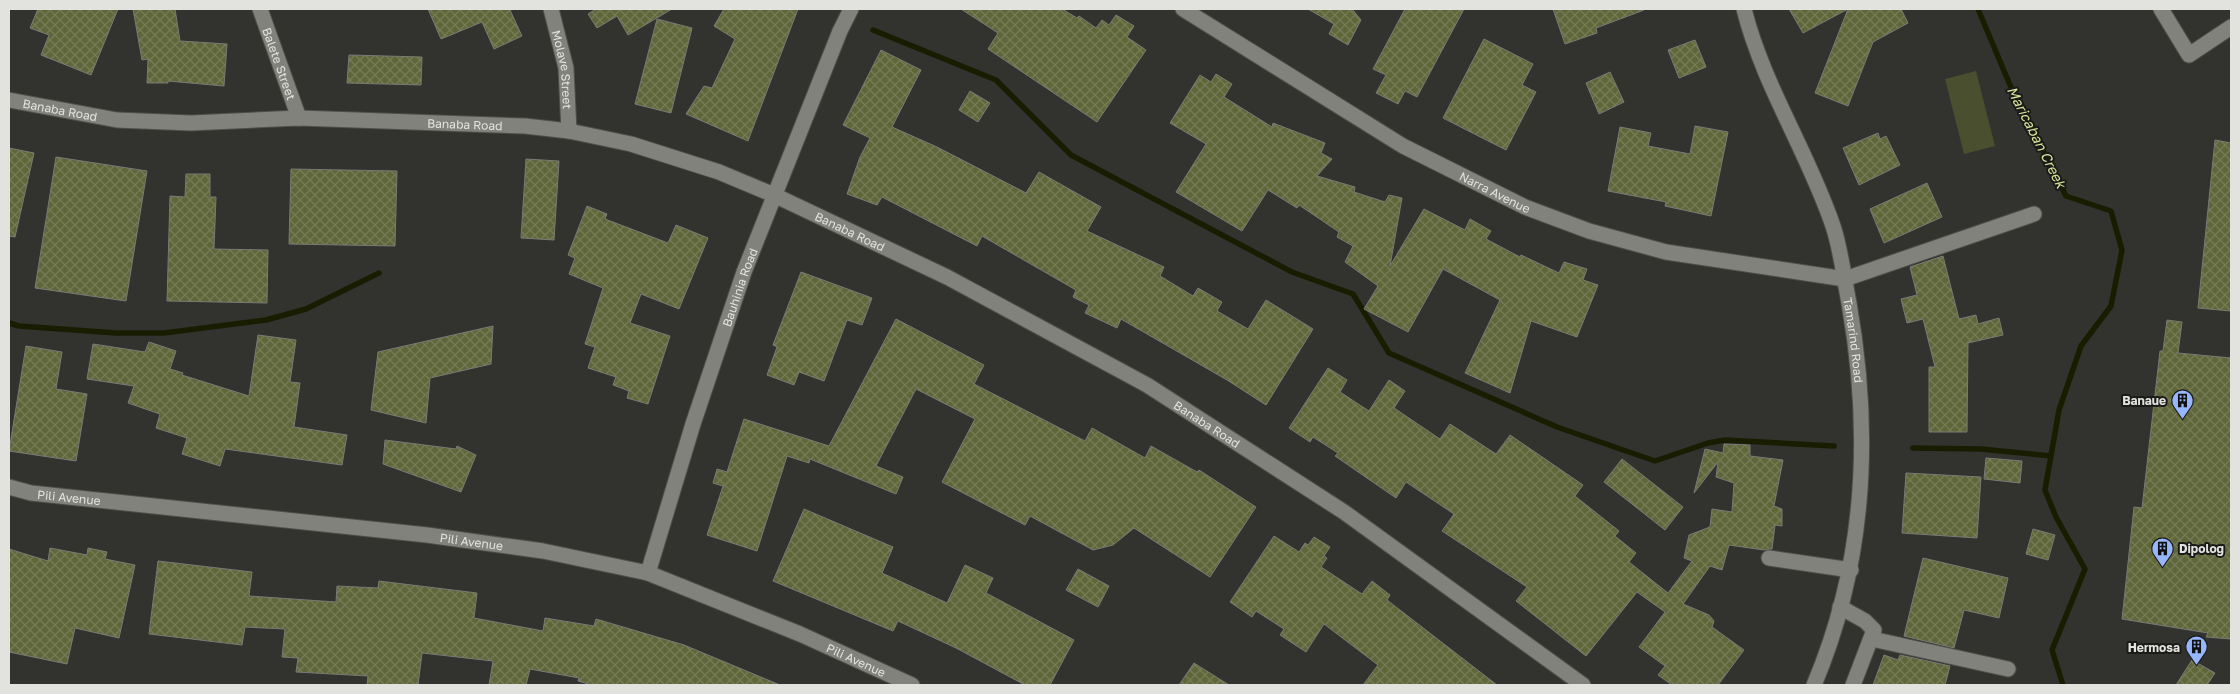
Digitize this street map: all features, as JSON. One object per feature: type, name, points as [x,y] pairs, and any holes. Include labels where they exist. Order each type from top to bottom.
[{"type":"street","name":"Balete Street","points":[[260,9],[299,118]]},
{"type":"street","name":"Molave Street","points":[[551,9],[566,68],[569,131]]},
{"type":"street","name":"Bauhinia Road","points":[[648,573],[693,424],[744,272],[851,9]]},
{"type":"street","name":"Narra Avenue","points":[[1183,9],[1402,146],[1525,207],[1590,231],[1666,252],[1844,279]]},
{"type":"street","name":"Tamarind Road","points":[[1744,9],[1765,70],[1833,227],[1855,340],[1862,456],[1859,514],[1851,570],[1827,655],[1814,685]]},
{"type":"street","points":[[2161,9],[2189,55],[2231,27]]},
{"type":"street","name":"Banaba Road","points":[[9,100],[117,120],[191,123],[299,118],[525,126],[569,131],[631,144],[719,172],[774,195],[947,277],[1147,385],[1344,512],[1583,685]]},
{"type":"street","points":[[1844,279],[2034,214]]},
{"type":"street","name":"Pili Avenue","points":[[9,487],[31,493],[427,535],[543,551],[648,573],[800,634],[912,685]]},
{"type":"street","points":[[1769,558],[1851,570]]},
{"type":"street","points":[[1840,607],[1873,628],[1872,639],[1853,685]]},
{"type":"street","points":[[1872,639],[2008,669]]},
{"type":"green space","points":[[1976,71],[1995,146],[1964,154],[1945,79]]},
{"type":"building","points":[[38,9],[118,9],[91,75],[41,55],[49,35],[30,28]]},
{"type":"building","points":[[133,9],[175,9],[180,41],[227,44],[224,86],[168,81],[168,83],[147,83],[148,59],[142,60]]},
{"type":"building","points":[[428,9],[514,9],[510,10],[522,36],[494,49],[482,22],[441,39]]},
{"type":"building","points":[[596,9],[672,9],[628,35],[617,16],[597,28],[588,14]]},
{"type":"building","points":[[724,9],[798,9],[748,141],[686,114],[704,86],[712,88],[735,39],[714,26]]},
{"type":"building","points":[[961,9],[1062,9],[1077,18],[1079,16],[1096,28],[1102,20],[1109,25],[1116,15],[1134,26],[1127,37],[1146,50],[1097,122],[988,49],[998,33]]},
{"type":"building","points":[[1308,9],[1352,9],[1361,20],[1348,45],[1329,34],[1334,24]]},
{"type":"building","points":[[1405,9],[1464,9],[1417,97],[1405,91],[1398,104],[1376,93],[1386,75],[1373,69]]},
{"type":"building","points":[[1553,9],[1644,10],[1596,28],[1597,33],[1565,44]]},
{"type":"building","points":[[1789,9],[1848,9],[1803,33]]},
{"type":"building","points":[[1848,9],[1901,9],[1908,23],[1873,42],[1848,106],[1815,93]]},
{"type":"building","points":[[657,19],[692,28],[671,113],[635,104]]},
{"type":"building","points":[[1484,39],[1533,64],[1522,85],[1536,92],[1506,150],[1443,118]]},
{"type":"building","points":[[1695,40],[1706,67],[1679,78],[1668,50]]},
{"type":"building","points":[[881,50],[921,70],[892,127],[937,147],[1026,193],[1039,172],[1101,207],[1087,231],[1164,267],[1160,276],[1193,296],[1198,288],[1222,302],[1217,311],[1248,329],[1266,300],[1313,329],[1266,405],[1227,380],[1121,319],[1117,328],[1085,313],[1089,305],[1073,297],[1076,290],[982,236],[977,246],[882,197],[877,205],[847,194],[860,157],[870,138],[843,125]]},
{"type":"building","points":[[349,55],[422,57],[421,85],[347,83]]},
{"type":"building","points":[[1610,72],[1624,102],[1599,114],[1586,83]]},
{"type":"building","points":[[1216,74],[1232,84],[1224,97],[1272,127],[1273,123],[1325,143],[1321,153],[1332,159],[1317,176],[1355,187],[1354,192],[1385,202],[1389,195],[1402,198],[1390,266],[1424,209],[1465,230],[1470,219],[1491,231],[1486,239],[1520,257],[1521,255],[1559,273],[1564,262],[1587,269],[1583,280],[1598,285],[1577,337],[1531,321],[1510,393],[1465,373],[1500,300],[1443,269],[1408,332],[1364,309],[1378,286],[1345,262],[1353,246],[1337,237],[1339,232],[1299,205],[1297,208],[1268,190],[1242,231],[1176,192],[1206,144],[1170,123],[1200,75],[1211,82]]},
{"type":"building","points":[[970,91],[990,103],[978,122],[959,110]]},
{"type":"building","points":[[1695,126],[1728,132],[1711,216],[1665,206],[1666,202],[1608,191],[1620,127],[1651,133],[1648,146],[1690,154]]},
{"type":"building","points":[[1878,133],[1880,139],[1886,136],[1900,165],[1859,185],[1843,148]]},
{"type":"building","points":[[2215,140],[2231,143],[2231,311],[2198,308]]},
{"type":"building","points":[[9,148],[34,153],[15,237],[9,236]]},
{"type":"building","points":[[56,157],[147,171],[126,301],[35,288]]},
{"type":"building","points":[[526,159],[559,161],[554,240],[521,238]]},
{"type":"building","points":[[291,169],[397,171],[395,246],[289,244]]},
{"type":"building","points":[[186,174],[210,174],[210,197],[216,197],[214,249],[268,250],[267,303],[167,301],[170,196],[185,197]]},
{"type":"building","points":[[1927,183],[1942,217],[1884,243],[1870,209]]},
{"type":"building","points":[[587,206],[607,214],[605,219],[668,243],[676,225],[708,238],[679,309],[641,294],[630,323],[670,336],[648,404],[627,398],[629,391],[613,385],[616,377],[588,368],[595,347],[585,344],[603,288],[569,274],[575,258],[568,255]]},
{"type":"building","points":[[1943,256],[1959,319],[1976,315],[1978,324],[1999,318],[2003,335],[1968,343],[1967,432],[1929,432],[1929,367],[1935,367],[1923,319],[1907,323],[1901,299],[1917,295],[1910,267]]},
{"type":"building","points":[[801,272],[872,298],[862,325],[847,320],[824,381],[799,372],[794,385],[767,375],[777,347],[773,345]]},
{"type":"building","points":[[896,319],[984,365],[974,384],[1085,441],[1092,428],[1145,458],[1151,446],[1197,472],[1199,470],[1256,507],[1210,577],[1134,528],[1113,545],[1093,550],[1030,516],[1025,525],[942,482],[975,419],[916,389],[876,466],[903,477],[896,494],[810,459],[809,463],[787,456],[757,551],[707,535],[723,486],[713,483],[717,469],[727,472],[744,419],[829,446]]},
{"type":"building","points":[[2167,320],[2182,322],[2178,353],[2231,358],[2231,639],[2206,637],[2208,633],[2122,619],[2134,507],[2142,508],[2160,351],[2163,351]]},
{"type":"building","points":[[493,326],[491,364],[430,378],[426,423],[371,410],[378,352]]},
{"type":"building","points":[[258,335],[296,340],[290,382],[300,383],[294,427],[347,435],[342,465],[225,449],[220,466],[182,454],[187,438],[156,428],[160,414],[128,403],[134,386],[87,379],[93,344],[145,352],[149,342],[176,351],[170,369],[183,373],[182,375],[249,396]]},
{"type":"building","points":[[26,346],[62,352],[56,389],[87,394],[76,461],[9,451]]},
{"type":"building","points":[[1328,368],[1347,380],[1340,392],[1369,411],[1389,380],[1405,391],[1394,408],[1440,439],[1450,424],[1496,454],[1510,435],[1583,485],[1575,496],[1619,531],[1615,536],[1636,553],[1629,562],[1668,593],[1692,561],[1684,558],[1689,535],[1710,527],[1712,509],[1732,512],[1734,483],[1716,477],[1718,462],[1694,493],[1705,449],[1723,453],[1724,444],[1750,445],[1750,456],[1783,460],[1774,506],[1782,509],[1782,526],[1775,525],[1772,549],[1764,550],[1729,545],[1722,570],[1710,566],[1683,604],[1709,615],[1714,621],[1712,627],[1744,650],[1718,685],[1672,685],[1658,675],[1665,666],[1639,647],[1665,612],[1637,592],[1586,656],[1516,601],[1527,587],[1442,531],[1454,514],[1406,482],[1396,498],[1335,456],[1338,453],[1313,437],[1310,442],[1289,428]]},
{"type":"building","points":[[385,440],[456,449],[457,446],[476,455],[461,492],[383,464]]},
{"type":"building","points":[[1986,458],[2022,461],[2020,483],[1984,479]]},
{"type":"building","points":[[1622,459],[1683,507],[1665,530],[1604,482]]},
{"type":"building","points":[[1906,473],[1981,477],[1977,538],[1902,533]]},
{"type":"building","points":[[804,509],[893,547],[882,573],[947,603],[965,565],[993,578],[986,593],[1074,640],[1050,685],[1025,685],[956,648],[898,621],[893,631],[773,581]]},
{"type":"building","points":[[2033,529],[2055,535],[2048,560],[2026,554]]},
{"type":"building","points":[[1274,536],[1299,552],[1305,543],[1308,545],[1314,537],[1330,547],[1324,556],[1327,558],[1321,567],[1362,594],[1372,581],[1390,595],[1387,600],[1497,685],[1363,685],[1378,665],[1324,624],[1306,652],[1280,635],[1284,629],[1256,611],[1252,617],[1230,602]]},
{"type":"building","points":[[50,548],[87,555],[88,548],[107,552],[105,559],[135,565],[119,638],[75,628],[67,664],[9,652],[9,549],[48,561]]},
{"type":"building","points":[[1923,558],[2008,578],[1999,618],[1964,610],[1954,648],[1904,636]]},
{"type":"building","points":[[158,561],[252,572],[249,596],[336,602],[337,586],[378,588],[379,581],[477,593],[474,618],[543,631],[545,618],[594,626],[596,619],[684,645],[780,685],[592,685],[578,681],[579,678],[530,669],[526,685],[489,685],[493,661],[422,653],[418,685],[367,685],[368,676],[296,672],[298,658],[282,657],[285,629],[245,627],[242,645],[149,634]]},
{"type":"building","points":[[1078,569],[1109,586],[1098,607],[1066,590]]},
{"type":"building","points":[[1884,655],[1898,660],[1900,655],[1950,666],[1945,685],[1873,685]]},
{"type":"building","name":"Hermosa","points":[[2192,660],[2215,673],[2207,685],[2176,685]]},
{"type":"building","points":[[1194,663],[1229,685],[1179,685]]},
{"type":"waterway","name":"Maricaban Creek","points":[[1978,9],[2010,85],[2066,196],[2111,211],[2122,250],[2111,306],[2081,346],[2059,410],[2045,490],[2056,517],[2085,569],[2052,650],[2063,685]]},
{"type":"waterway","points":[[873,30],[996,80],[1071,155],[1292,272],[1353,294],[1389,353],[1557,427],[1655,461],[1708,443],[1725,440],[1834,446]]},
{"type":"waterway","points":[[9,323],[19,326],[116,333],[164,333],[266,320],[306,309],[379,273]]},
{"type":"waterway","points":[[1913,448],[1981,449],[2051,456]]},
{"type":"place","name":"Banaue","points":[[2182,419]]},
{"type":"place","name":"Dipolog","points":[[2163,567]]},
{"type":"place","name":"Hermosa","points":[[2196,666]]}]
